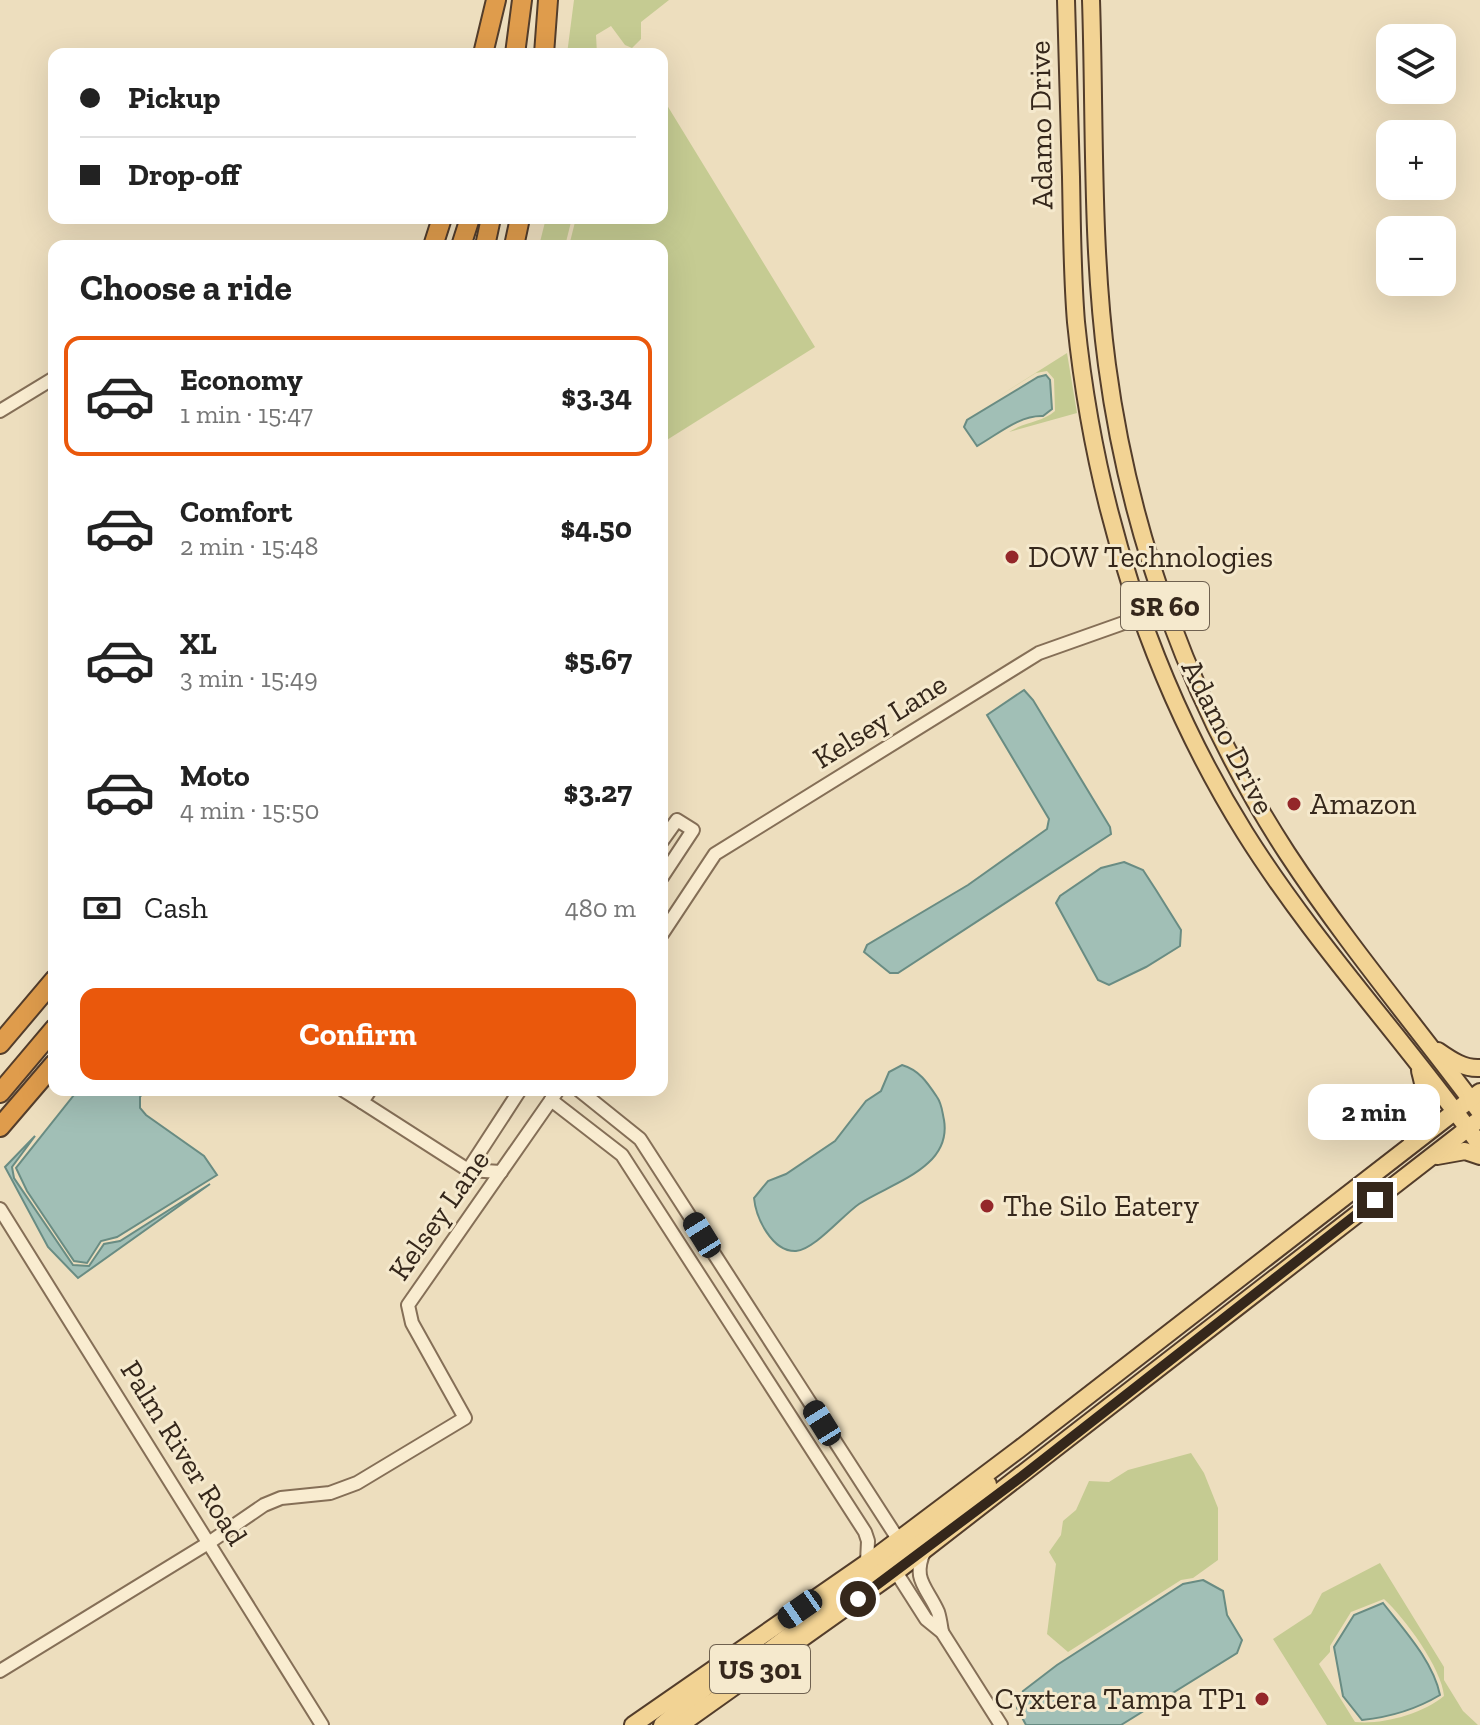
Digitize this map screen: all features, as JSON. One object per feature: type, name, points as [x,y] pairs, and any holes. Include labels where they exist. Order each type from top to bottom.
[{"type":"highway","points":[[484,48],[496,0]]},
{"type":"highway","points":[[516,48],[522,0]]},
{"type":"highway","points":[[544,48],[548,0]]},
{"type":"highway","points":[[0,1044],[48,987]]},
{"type":"highway","points":[[0,1093],[48,1036]]},
{"type":"highway","points":[[0,1127],[48,1071]]},
{"type":"main road","name":"Adamo Drive","points":[[1066,0],[1073,281],[1088,407],[1104,493],[1142,616],[1198,752],[1244,832],[1309,926],[1419,1066],[1455,1111],[1474,1123],[1480,1145]]},
{"type":"main road","name":"Adamo Drive","points":[[1091,0],[1099,271],[1113,403],[1140,528],[1166,608],[1224,744],[1273,831],[1326,908],[1428,1044],[1477,1101]]},
{"type":"main road","points":[[1428,1044],[1454,1061],[1480,1068]]},
{"type":"main road","points":[[1405,1151],[1426,1113],[1419,1066]]},
{"type":"main road","name":"US 301","points":[[638,1723],[867,1562],[1018,1450],[1455,1111],[1477,1101]]},
{"type":"main road","name":"US 301","points":[[680,1725],[896,1572],[1474,1123]]},
{"type":"main road","points":[[1428,1159],[1457,1151],[1480,1156]]},
{"type":"main road","points":[[1059,1446],[1067,1427],[1149,1364],[1153,1357],[1152,1346]]},
{"type":"main road","points":[[896,1572],[910,1546],[960,1509],[1000,1472],[1018,1450]]},
{"type":"main road","points":[[730,1690],[746,1670],[781,1639],[884,1564],[891,1557],[898,1539]]},
{"type":"main road","points":[[662,1725],[778,1625]]},
{"type":"street","points":[[1070,146],[1095,147]]},
{"type":"street","points":[[0,411],[48,382]]},
{"type":"street","name":"Kelsey Lane","points":[[668,925],[715,854],[1039,653],[1166,608]]},
{"type":"street","points":[[668,833],[677,820],[693,830],[668,868]]},
{"type":"street","points":[[352,1096],[468,1170],[501,1172]]},
{"type":"street","points":[[362,1102],[366,1096]]},
{"type":"street","points":[[468,1170],[516,1096]]},
{"type":"street","name":"Kelsey Lane","points":[[210,1542],[273,1501],[330,1493],[357,1483],[465,1418],[412,1323],[408,1305],[553,1096]]},
{"type":"street","points":[[555,1096],[622,1155],[865,1532],[867,1562]]},
{"type":"street","points":[[586,1096],[640,1139],[898,1539]]},
{"type":"street","name":"Palm River Road","points":[[0,1209],[322,1725]]},
{"type":"street","points":[[696,1270],[716,1258]]},
{"type":"street","points":[[789,1412],[808,1400]]},
{"type":"street","points":[[0,1671],[210,1542]]},
{"type":"street","points":[[925,1550],[919,1573],[922,1585],[938,1613],[942,1632]]},
{"type":"street","points":[[896,1572],[926,1619],[942,1632],[1001,1725]]},
{"type":"green space","points":[[574,0],[669,0],[641,22],[641,39],[632,48],[625,45],[611,26],[596,35],[597,48],[568,48]]},
{"type":"green space","points":[[668,107],[815,347],[668,439],[668,240],[570,240],[574,224],[668,224]]},
{"type":"green space","points":[[544,224],[570,224],[566,240],[540,240]]},
{"type":"green space","points":[[1067,353],[1077,413],[1009,432],[1055,411],[1054,379],[1047,371],[1036,373],[996,398]]},
{"type":"green space","points":[[1191,1453],[1204,1473],[1218,1508],[1218,1560],[1068,1652],[1047,1634],[1056,1564],[1049,1552],[1061,1535],[1063,1521],[1076,1510],[1089,1481],[1109,1482],[1128,1470]]},
{"type":"green space","points":[[1380,1563],[1444,1667],[1444,1680],[1463,1711],[1478,1725],[1327,1725],[1273,1639],[1311,1614],[1322,1593]],"holes":[[[1384,1599],[1430,1658],[1444,1696],[1425,1708],[1401,1717],[1355,1722],[1319,1664],[1330,1652],[1330,1646],[1351,1612]]]},
{"type":"water","points":[[1046,375],[1050,380],[1052,409],[1043,416],[1017,422],[977,446],[964,427],[967,420]]},
{"type":"water","points":[[1024,690],[1110,827],[1111,834],[898,973],[890,973],[864,952],[867,945],[968,885],[1047,829],[1049,819],[987,715]]},
{"type":"water","points":[[1124,862],[1143,870],[1181,930],[1180,946],[1109,985],[1098,980],[1056,903],[1060,896],[1101,868]]},
{"type":"water","points":[[902,1065],[922,1077],[940,1102],[944,1137],[939,1150],[916,1172],[859,1204],[811,1245],[796,1251],[780,1246],[762,1224],[754,1198],[768,1181],[786,1174],[835,1141],[866,1101],[881,1091],[889,1072]]},
{"type":"water","points":[[73,1096],[141,1096],[140,1108],[146,1115],[204,1156],[217,1175],[117,1237],[101,1241],[87,1263],[74,1261],[27,1191],[16,1168]]},
{"type":"water","points":[[35,1136],[12,1167],[14,1178],[73,1265],[89,1266],[104,1244],[120,1241],[210,1184],[78,1278],[48,1247],[5,1167]]},
{"type":"water","points":[[1203,1580],[1223,1591],[1227,1615],[1242,1640],[1237,1653],[1121,1725],[1026,1725],[1017,1708],[1023,1691],[1057,1665],[1183,1584]]},
{"type":"water","points":[[1383,1603],[1424,1658],[1440,1695],[1402,1712],[1362,1720],[1343,1696],[1334,1647],[1354,1615]]},
{"type":"place","name":"DOW Technologies","points":[[1012,557]]},
{"type":"place","name":"Amazon","points":[[1294,804]]},
{"type":"place","name":"The Silo Eatery","points":[[987,1206]]},
{"type":"place","name":"Cyxtera Tampa TP1","points":[[1262,1699]]},
{"type":"route","points":[[858,1599],[1148,1379],[1375,1200]]}]
